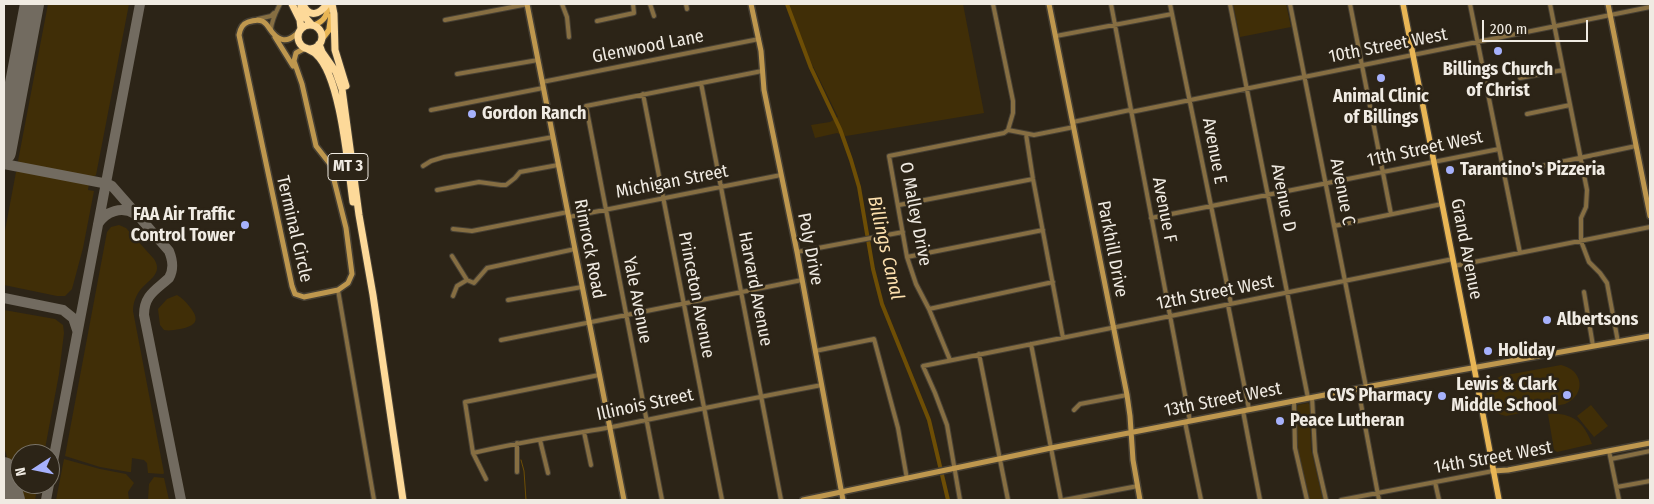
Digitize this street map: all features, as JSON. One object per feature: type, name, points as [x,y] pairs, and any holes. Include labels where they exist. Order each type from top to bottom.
[{"type":"highway","points":[[292,4],[300,20],[300,30]]},
{"type":"highway","points":[[302,4],[308,11],[314,14],[321,12],[329,4]]},
{"type":"highway","points":[[302,4],[302,12],[320,31],[322,52],[336,72],[342,89],[352,153]]},
{"type":"highway","name":"MT 3","points":[[329,4],[336,50],[350,114],[359,215],[373,295],[403,500]]},
{"type":"highway","points":[[300,30],[304,26],[313,25]]},
{"type":"highway","name":"MT 3","points":[[300,30],[299,41],[316,54],[324,64],[338,100],[355,218],[373,295]]},
{"type":"highway","points":[[306,48],[311,49],[320,41]]},
{"type":"main road","points":[[313,25],[320,23],[326,17],[329,4]]},
{"type":"main road","points":[[320,41],[327,34],[332,19],[329,4]]},
{"type":"main road","name":"Grand Avenue","points":[[1403,4],[1499,500]]},
{"type":"street","points":[[255,20],[271,16],[280,4]]},
{"type":"street","points":[[445,20],[527,4]]},
{"type":"street","name":"Rimrock Road","points":[[527,4],[624,500]]},
{"type":"street","points":[[562,4],[569,37]]},
{"type":"street","points":[[597,21],[634,13],[633,4]]},
{"type":"street","points":[[650,4],[654,16]]},
{"type":"street","name":"Poly Drive","points":[[751,4],[759,39],[762,71],[842,500]]},
{"type":"street","points":[[993,4],[1014,101],[1008,130]]},
{"type":"street","name":"Parkhill Drive","points":[[1049,4],[1127,395],[1133,460],[1140,500]]},
{"type":"street","name":"Avenue F","points":[[1110,4],[1171,316],[1201,500]]},
{"type":"street","name":"Avenue E","points":[[1170,4],[1229,304],[1260,500]]},
{"type":"street","name":"Avenue D","points":[[1230,4],[1287,293],[1310,398],[1315,452],[1326,500]]},
{"type":"street","name":"Avenue C","points":[[1290,4],[1366,387]]},
{"type":"street","points":[[1350,4],[1391,214]]},
{"type":"street","points":[[1470,4],[1520,253]]},
{"type":"street","points":[[1550,4],[1588,190],[1586,207],[1581,218],[1580,241],[1589,262],[1600,273],[1607,284],[1618,342]]},
{"type":"street","points":[[1608,4],[1650,216]]},
{"type":"street","name":"10th Street West","points":[[1008,130],[1034,135],[1131,111],[1650,7]]},
{"type":"street","points":[[272,31],[272,20],[277,13],[277,9]]},
{"type":"street","points":[[1056,36],[1172,14]]},
{"type":"street","name":"Terminal Circle","points":[[300,30],[285,40],[279,38],[263,21],[255,20],[245,22],[240,31],[240,40],[293,291],[297,296],[304,297],[338,290],[348,283],[352,274],[346,228],[330,164],[316,146],[294,58],[296,53],[306,48]]},
{"type":"street","name":"Terminal Circle","points":[[272,31],[298,72]]},
{"type":"street","name":"Glenwood Lane","points":[[432,110],[759,39]]},
{"type":"street","points":[[457,74],[538,60]]},
{"type":"street","points":[[1520,78],[1563,70]]},
{"type":"street","points":[[643,94],[762,71]]},
{"type":"street","name":"Harvard Avenue","points":[[701,83],[782,500]]},
{"type":"street","name":"Yale Avenue","points":[[643,94],[586,106],[662,500]]},
{"type":"street","name":"Princeton Avenue","points":[[643,94],[722,500]]},
{"type":"street","points":[[1527,114],[1570,105]]},
{"type":"street","name":"O Malley Drive","points":[[950,360],[929,309],[916,284],[907,257],[889,156],[1004,133],[1008,130]]},
{"type":"street","points":[[1026,134],[1063,338]]},
{"type":"street","points":[[423,166],[444,157],[553,137]]},
{"type":"street","points":[[1537,167],[1636,146]]},
{"type":"street","name":"11th Street West","points":[[1152,218],[1499,148]]},
{"type":"street","points":[[437,190],[479,182],[501,186],[516,178],[520,172],[558,165]]},
{"type":"street","name":"Michigan Street","points":[[453,229],[472,232],[781,176]]},
{"type":"street","points":[[899,205],[1033,179]]},
{"type":"street","points":[[1334,226],[1442,204]]},
{"type":"street","points":[[1454,266],[1650,227]]},
{"type":"street","points":[[907,257],[1043,230]]},
{"type":"street","points":[[797,252],[903,232]]},
{"type":"street","points":[[452,256],[467,280],[474,283],[486,268],[575,249]]},
{"type":"street","name":"12th Street West","points":[[954,469],[947,425],[923,366],[1453,259]]},
{"type":"street","points":[[454,296],[458,286],[467,280]]},
{"type":"street","points":[[501,340],[802,280]]},
{"type":"street","points":[[929,309],[1053,282]]},
{"type":"street","points":[[508,300],[582,287]]},
{"type":"street","points":[[338,290],[374,500]]},
{"type":"street","points":[[1584,292],[1593,346]]},
{"type":"street","name":"13th Street West","points":[[803,500],[1051,448],[1358,388],[1650,336]]},
{"type":"street","points":[[815,351],[874,339],[898,428],[907,479]]},
{"type":"street","points":[[1031,344],[1062,500],[1138,486]]},
{"type":"street","points":[[979,354],[1008,500]]},
{"type":"street","points":[[486,478],[474,453],[465,402],[600,375]]},
{"type":"street","name":"Illinois Street","points":[[474,453],[517,443],[611,427],[822,385]]},
{"type":"street","points":[[1358,388],[1379,500]]},
{"type":"street","points":[[1074,410],[1080,404],[1127,395]]},
{"type":"street","points":[[1294,401],[1295,448],[1307,500]]},
{"type":"street","points":[[584,432],[591,465]]},
{"type":"street","points":[[540,440],[548,474]]},
{"type":"street","points":[[516,472],[517,443]]},
{"type":"street","name":"14th Street West","points":[[1341,500],[1650,443]]},
{"type":"street","points":[[1609,450],[1619,500]]},
{"type":"street","points":[[1611,459],[1650,451]]},
{"type":"street","points":[[954,469],[960,500]]},
{"type":"street","points":[[1617,488],[1650,481]]},
{"type":"street","points":[[1435,482],[1439,500]]},
{"type":"shaded area","points":[[48,4],[129,4],[96,175],[93,177],[20,164],[18,161]]},
{"type":"shaded area","points":[[789,4],[963,4],[984,113],[846,136],[837,133],[815,138],[811,125],[830,122],[838,117],[810,60]]},
{"type":"shaded area","points":[[1233,4],[1286,4],[1291,27],[1240,37]]},
{"type":"shaded area","points":[[20,170],[89,183],[88,190],[94,191],[83,248],[72,289],[65,296],[4,285],[4,236],[16,172]]},
{"type":"shaded area","points":[[119,225],[126,228],[154,259],[157,268],[154,276],[136,296],[133,311],[163,474],[148,473],[147,463],[144,460],[132,458],[131,472],[129,472],[100,467],[65,456],[107,232],[111,227]]},
{"type":"shaded area","points":[[177,295],[193,311],[196,319],[195,322],[185,328],[164,330],[160,325],[158,309],[167,299]]},
{"type":"shaded area","points":[[4,310],[55,319],[63,325],[64,333],[59,374],[46,444],[10,444],[10,467],[4,447]]},
{"type":"shaded area","points":[[1561,365],[1574,372],[1580,383],[1577,394],[1565,404],[1506,416],[1492,409],[1488,404],[1486,398],[1489,386],[1501,376]]},
{"type":"shaded area","points":[[1308,403],[1310,405],[1311,449],[1323,500],[1310,500],[1298,452],[1296,408],[1298,405]]},
{"type":"shaded area","points":[[1591,405],[1608,426],[1594,437],[1577,416]]},
{"type":"shaded area","points":[[1548,414],[1564,415],[1576,420],[1589,436],[1592,444],[1557,452],[1554,450]]},
{"type":"shaded area","points":[[64,459],[126,474],[134,483],[128,492],[129,500],[56,500],[57,494],[60,494],[60,480]]},
{"type":"shaded area","points":[[154,477],[164,478],[169,500],[148,500],[149,484]]},
{"type":"shaded area","points":[[18,494],[36,494],[35,500],[20,500]]},
{"type":"waterway","name":"Billings Canal","points":[[787,4],[811,68],[840,129],[851,160],[859,187],[873,269],[882,304],[929,420],[948,500]]},
{"type":"waterway","points":[[521,460],[524,471],[526,500]]},
{"type":"taxiway","points":[[56,444],[140,4]]},
{"type":"taxiway","points":[[4,164],[112,186],[169,251],[172,265],[171,275],[148,298],[144,315],[181,500]]},
{"type":"taxiway","points":[[98,224],[105,216],[115,211],[125,210],[135,214]]},
{"type":"taxiway","points":[[4,298],[63,310],[73,318],[77,330]]},
{"type":"taxiway","points":[[46,500],[47,494]]},
{"type":"runway","points":[[4,152],[32,4]]},
{"type":"runway","points":[[4,469],[13,500]]},
{"type":"place","name":"Billings Church of Christ","points":[[1498,51]]},
{"type":"place","name":"Animal Clinic of Billings","points":[[1381,78]]},
{"type":"place","name":"Gordon Ranch","points":[[472,114]]},
{"type":"place","name":"Tarantino's Pizzeria","points":[[1450,170]]},
{"type":"place","name":"FAA Air Traffic Control Tower","points":[[245,225]]},
{"type":"place","name":"Albertsons","points":[[1547,320]]},
{"type":"place","name":"Holiday","points":[[1488,351]]},
{"type":"place","name":"Lewis & Clark Middle School","points":[[1567,395]]},
{"type":"place","name":"CVS Pharmacy","points":[[1442,396]]},
{"type":"place","name":"Peace Lutheran","points":[[1280,421]]}]
